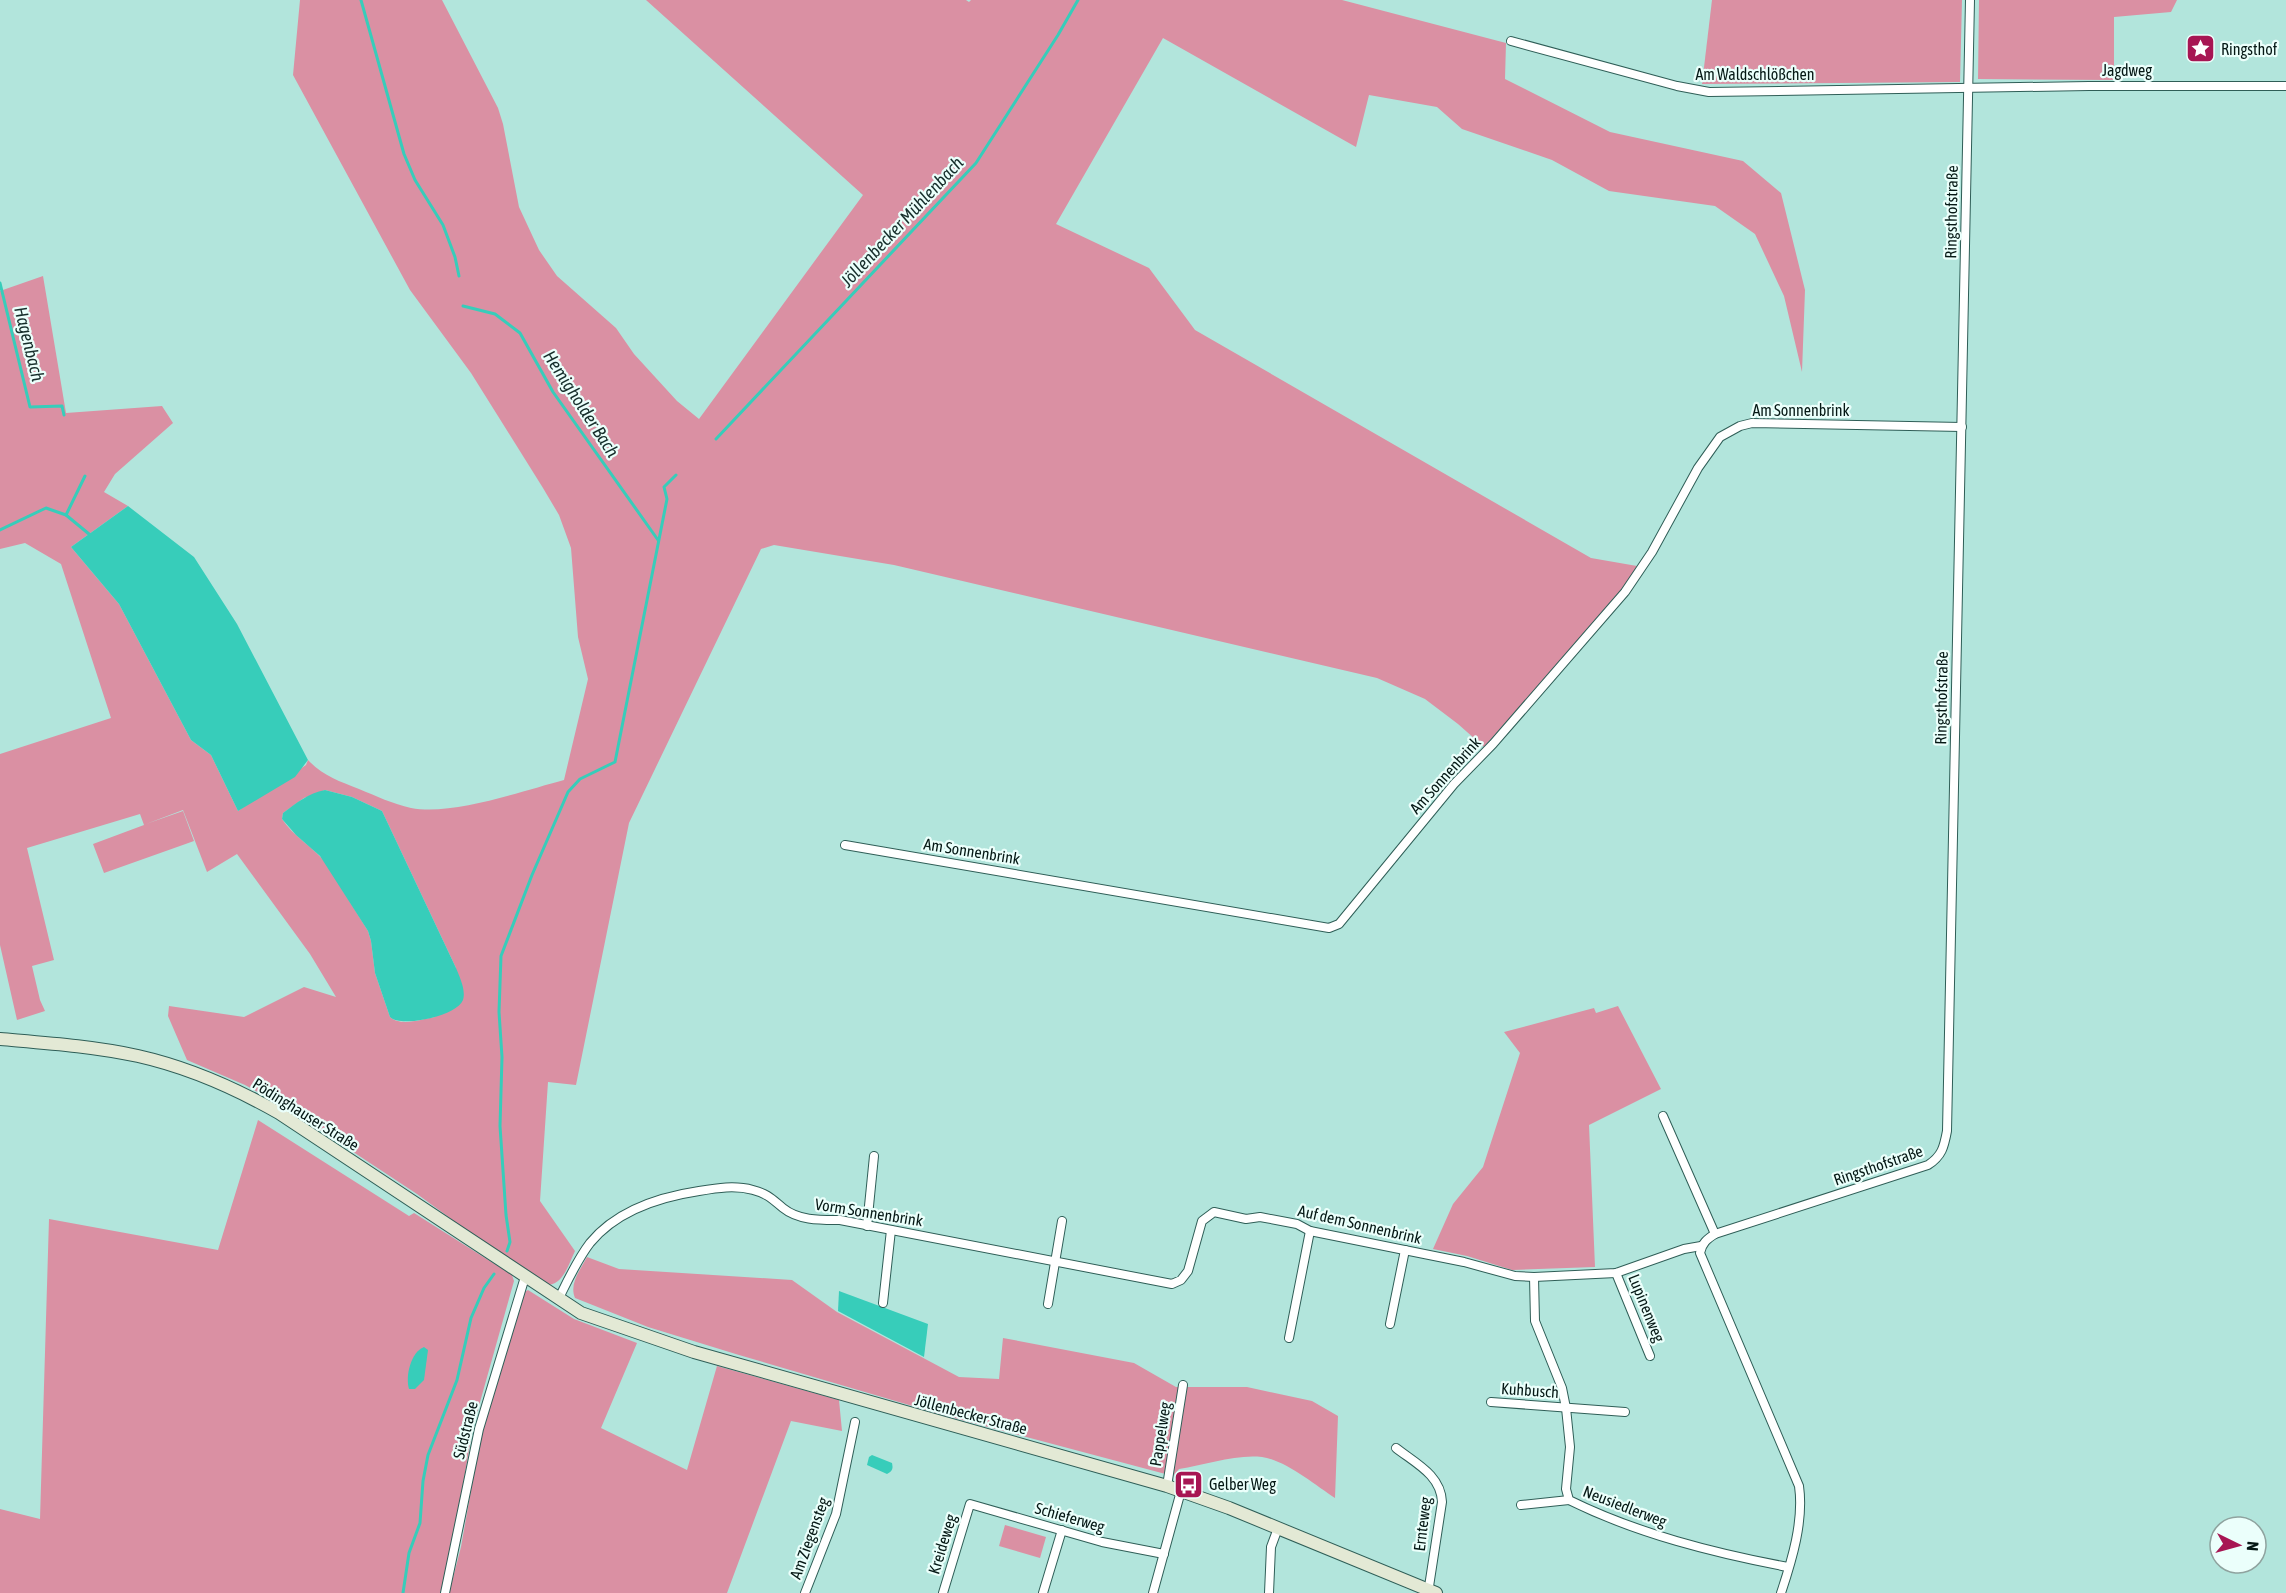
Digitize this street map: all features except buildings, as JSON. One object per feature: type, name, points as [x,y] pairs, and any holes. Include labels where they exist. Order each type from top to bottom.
[{"type":"main road","name":"Pödinghauser Straße","points":[[0,1039],[96,1048],[139,1056],[178,1068],[237,1091],[279,1113],[501,1262]]},
{"type":"main road","name":"Jöllenbecker Straße","points":[[501,1262],[581,1313],[694,1352],[1167,1486],[1278,1528],[1431,1592]]},
{"type":"street","name":"Ringsthofstraße","points":[[1701,1246],[1715,1234],[1928,1165],[1941,1155],[1945,1146],[1970,0]]},
{"type":"street","name":"Am Waldschlößchen","points":[[1510,41],[1677,86],[1708,92],[1839,88],[1969,89]]},
{"type":"street","name":"Jagdweg","points":[[1969,89],[2286,86]]},
{"type":"street","name":"Am Sonnenbrink","points":[[845,845],[1329,928],[1339,924],[1454,784],[1493,744],[1625,592],[1652,552],[1698,468],[1720,437],[1740,426],[1752,423],[1962,427]]},
{"type":"street","points":[[1663,1116],[1715,1234]]},
{"type":"street","points":[[867,1226],[874,1156]]},
{"type":"street","name":"Vorm Sonnenbrink","points":[[559,1299],[591,1242],[604,1229],[624,1215],[661,1197],[718,1188],[746,1188],[764,1193],[785,1210],[814,1221],[840,1220],[1012,1254]]},
{"type":"street","name":"Auf dem Sonnenbrink","points":[[1012,1254],[1172,1284],[1181,1280],[1188,1271],[1202,1221],[1214,1212],[1246,1219],[1260,1217],[1297,1224],[1310,1231],[1464,1262],[1515,1276],[1616,1272],[1684,1248],[1701,1246]]},
{"type":"street","points":[[1048,1304],[1062,1221]]},
{"type":"street","points":[[883,1303],[891,1230]]},
{"type":"street","points":[[1289,1338],[1310,1231]]},
{"type":"street","points":[[1701,1246],[1703,1264],[1758,1393],[1785,1449],[1798,1486],[1799,1519],[1781,1593]]},
{"type":"street","points":[[1390,1324],[1405,1250]]},
{"type":"street","name":"Lupinenweg","points":[[1616,1272],[1650,1356]]},
{"type":"street","name":"Südstraße","points":[[445,1593],[479,1429],[525,1277]]},
{"type":"street","name":"Neusiedlerweg","points":[[1534,1277],[1535,1321],[1556,1372],[1566,1408],[1570,1447],[1566,1490],[1569,1500],[1593,1512],[1702,1549],[1788,1568]]},
{"type":"street","name":"Pappelweg","points":[[1167,1486],[1183,1385]]},
{"type":"street","name":"Kuhbusch","points":[[1491,1402],[1625,1412]]},
{"type":"street","name":"Am Ziegensteg","points":[[805,1593],[836,1514],[855,1422]]},
{"type":"street","name":"Ernteweg","points":[[1396,1448],[1426,1470],[1442,1490],[1431,1592]]},
{"type":"street","points":[[1153,1593],[1181,1491]]},
{"type":"street","points":[[1521,1505],[1569,1500]]},
{"type":"street","name":"Schieferweg","points":[[970,1504],[1102,1542],[1164,1554]]},
{"type":"street","name":"Kreideweg","points":[[943,1593],[970,1504]]},
{"type":"street","points":[[1269,1593],[1271,1547],[1278,1528]]},
{"type":"street","points":[[1043,1593],[1062,1530]]},
{"type":"shaded area","points":[[300,0],[442,0],[498,108],[519,207],[539,250],[557,276],[616,328],[634,354],[677,401],[699,419],[863,195],[646,0],[966,0],[969,2],[971,0],[1342,0],[1506,43],[1505,79],[1610,132],[1743,161],[1781,193],[1805,290],[1802,372],[1784,296],[1755,234],[1715,206],[1609,191],[1552,160],[1462,129],[1437,107],[1369,95],[1356,147],[1163,38],[1056,224],[1149,268],[1195,330],[1591,558],[1637,566],[1622,591],[1484,747],[1425,699],[1377,678],[894,565],[774,545],[761,549],[629,823],[576,1085],[548,1082],[540,1201],[575,1251],[559,1281],[549,1285],[502,1256],[417,1194],[285,1107],[245,1085],[187,1060],[168,1016],[169,1006],[244,1017],[304,987],[336,997],[310,954],[237,854],[207,872],[183,810],[146,824],[183,811],[194,841],[104,873],[93,844],[144,825],[140,814],[27,848],[54,960],[32,966],[45,1011],[17,1020],[0,945],[0,754],[111,718],[61,564],[25,543],[0,549],[0,291],[43,276],[66,413],[162,406],[173,423],[115,474],[104,492],[128,506],[71,547],[119,604],[191,740],[211,755],[238,811],[306,765],[308,760],[325,774],[345,783],[398,804],[428,810],[467,806],[564,780],[588,679],[578,637],[571,548],[559,515],[471,373],[410,290],[293,75]],"holes":[[[325,790],[352,797],[382,811],[456,968],[435,1017],[406,1022],[390,1017],[375,973],[368,931],[325,862],[282,819],[283,813],[304,798]]]},
{"type":"shaded area","points":[[1712,0],[1962,0],[1960,82],[1702,84]]},
{"type":"shaded area","points":[[1979,0],[2177,0],[2171,12],[2114,17],[2114,80],[1978,79]]},
{"type":"shaded area","points":[[128,506],[194,557],[237,624],[308,760],[295,777],[238,811],[211,755],[191,740],[119,604],[71,547]]},
{"type":"shaded area","points":[[325,790],[352,797],[382,811],[461,980],[463,1000],[451,1011],[416,1021],[396,1020],[390,1017],[375,973],[368,931],[320,856],[282,819],[283,813],[298,802],[313,793]]},
{"type":"shaded area","points":[[1618,1006],[1661,1089],[1589,1125],[1595,1267],[1512,1270],[1467,1256],[1433,1249],[1453,1204],[1483,1167],[1520,1053],[1504,1032],[1594,1008],[1596,1013]]},
{"type":"shaded area","points":[[258,1120],[409,1216],[414,1213],[512,1275],[514,1281],[473,1427],[449,1565],[440,1593],[0,1593],[0,1509],[40,1519],[49,1219],[218,1250]]},
{"type":"shaded area","points":[[587,1257],[619,1269],[792,1280],[837,1312],[959,1377],[999,1379],[1003,1338],[1134,1363],[1176,1387],[1247,1387],[1312,1401],[1338,1416],[1335,1498],[1290,1468],[1271,1459],[1252,1456],[1231,1458],[1179,1469],[1173,1476],[943,1415],[648,1327],[575,1298],[574,1282]]},
{"type":"shaded area","points":[[528,1290],[574,1319],[637,1343],[601,1428],[687,1470],[717,1366],[839,1400],[842,1431],[791,1421],[727,1593],[449,1593],[461,1547],[482,1428],[523,1293]]},
{"type":"shaded area","points":[[839,1291],[928,1324],[924,1357],[838,1311]]},
{"type":"shaded area","points":[[424,1347],[428,1350],[424,1380],[415,1389],[409,1389],[408,1378],[412,1359]]},
{"type":"shaded area","points":[[872,1455],[892,1463],[891,1471],[887,1474],[867,1465]]},
{"type":"shaded area","points":[[1005,1525],[1046,1537],[1040,1558],[999,1546]]},
{"type":"waterway","name":"Hemigholder Bach","points":[[361,0],[404,154],[415,180],[443,225],[455,257],[459,276]]},
{"type":"waterway","name":"Jöllenbecker Mühlenbach","points":[[716,439],[976,163],[1078,0]]},
{"type":"waterway","name":"Hagenbach","points":[[0,283],[30,407],[62,406],[64,415]]},
{"type":"waterway","name":"Hemigholder Bach","points":[[463,306],[495,314],[520,333],[553,392],[658,540]]},
{"type":"waterway","points":[[507,1251],[510,1242],[500,1126],[501,956],[532,875],[568,792],[580,779],[615,762],[667,499],[664,487],[676,475]]},
{"type":"waterway","name":"Hagenbach","points":[[85,476],[66,515],[89,534]]},
{"type":"waterway","points":[[0,530],[46,508],[66,515]]},
{"type":"waterway","points":[[403,1593],[409,1553],[420,1523],[423,1481],[428,1455],[457,1380],[471,1318],[484,1288],[494,1274]]},
{"type":"place","name":"Ringsthof","points":[[2200,49]]},
{"type":"place","name":"Gelber Weg","points":[[1188,1484]]}]
